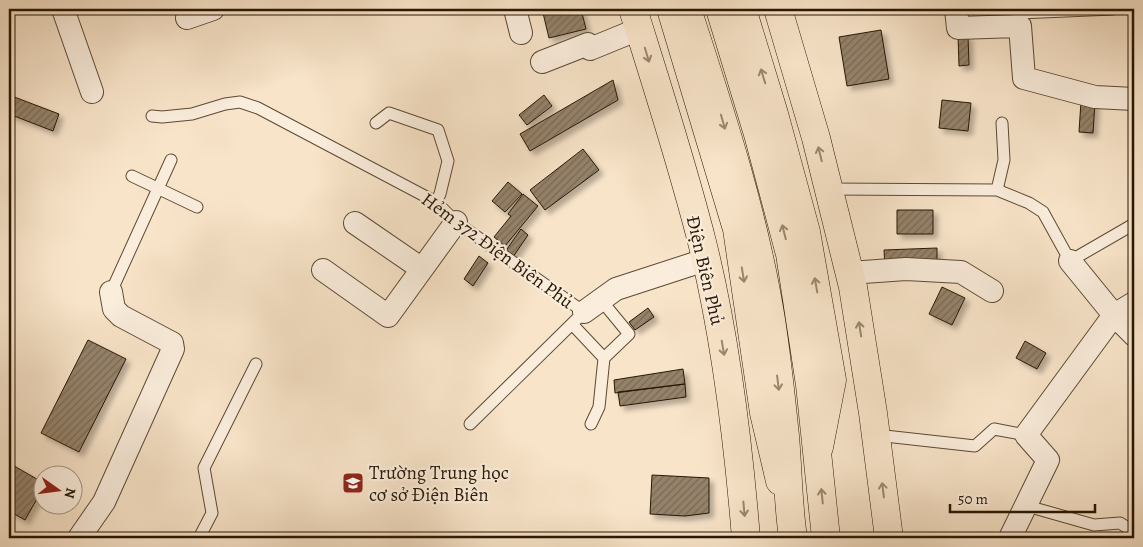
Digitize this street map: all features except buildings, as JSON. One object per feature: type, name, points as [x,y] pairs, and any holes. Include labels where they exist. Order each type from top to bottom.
[{"type":"main road","name":"Điện Biên Phủ","points":[[671,9],[736,229],[764,414],[792,534]]},
{"type":"main road","name":"Điện Biên Phủ","points":[[686,9],[721,114],[758,254],[770,319],[784,426],[792,534]]},
{"type":"main road","points":[[720,9],[758,134],[790,254],[810,385],[826,538]]},
{"type":"main road","points":[[742,9],[774,114],[806,232],[832,380],[818,453]]},
{"type":"main road","points":[[778,9],[816,138],[855,297],[876,435],[889,538]]},
{"type":"main road","name":"Điện Biên Phủ","points":[[636,19],[672,134],[706,260],[734,414],[746,538]]},
{"type":"street","points":[[63,9],[92,92]]},
{"type":"street","points":[[187,18],[213,9]]},
{"type":"street","points":[[515,9],[522,33]]},
{"type":"street","points":[[956,9],[958,28],[1020,26],[1024,78],[1095,97],[1134,99]]},
{"type":"street","points":[[542,62],[588,44],[590,49],[636,19]]},
{"type":"street","points":[[323,270],[388,316],[456,222]]},
{"type":"street","points":[[355,223],[422,269]]},
{"type":"street","name":"Hẻm 372 Điện Biên Phủ","points":[[585,312],[616,289],[706,260]]},
{"type":"street","points":[[1070,261],[1114,315],[1134,335]]},
{"type":"street","points":[[849,273],[906,269],[960,272],[992,291]]},
{"type":"street","points":[[79,538],[104,502],[172,354],[174,345],[121,316],[114,309],[111,292]]},
{"type":"street","points":[[1010,538],[1048,460],[1026,435],[1114,315],[1134,303]]},
{"type":"lane","points":[[1020,26],[1018,13],[1113,9]]},
{"type":"lane","name":"Hẻm 372 Điện Biên Phủ","points":[[152,116],[192,114],[240,102],[258,108],[436,202],[456,222],[585,312]]},
{"type":"lane","points":[[376,123],[389,113],[438,130],[448,161],[440,194],[436,202]]},
{"type":"lane","points":[[997,190],[1004,160],[1002,123]]},
{"type":"lane","points":[[111,292],[171,160]]},
{"type":"lane","points":[[132,176],[197,207]]},
{"type":"lane","points":[[828,188],[997,190],[1011,194],[1043,212],[1070,261],[1134,224]]},
{"type":"lane","points":[[585,312],[629,334],[604,358]]},
{"type":"lane","points":[[585,312],[604,358],[599,407],[590,424]]},
{"type":"lane","points":[[470,424],[585,312]]},
{"type":"lane","points":[[199,538],[212,513],[204,468],[256,364]]},
{"type":"lane","points":[[876,435],[975,446],[994,429],[1026,435]]},
{"type":"lane","points":[[1027,506],[1094,525],[1120,523],[1134,532]]},
{"type":"place","name":"Trường Trung học cơ sở Điện Biên","points":[[353,483]]}]
